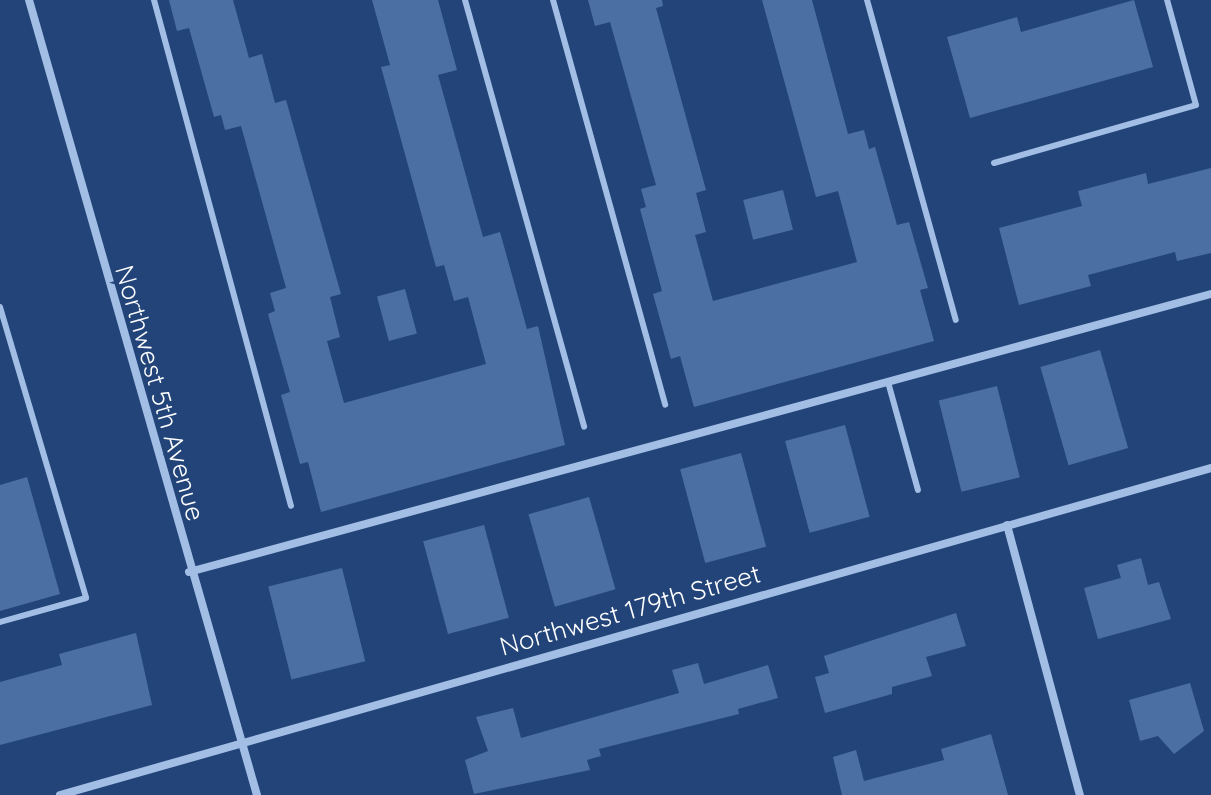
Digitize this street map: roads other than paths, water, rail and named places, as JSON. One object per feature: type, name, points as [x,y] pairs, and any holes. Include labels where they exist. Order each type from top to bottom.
[{"type":"street","name":"Northwest 5th Avenue","points":[[29,0],[189,572],[257,795]]},
{"type":"street","points":[[189,572],[1211,294]]},
{"type":"street","name":"Northwest 179th Street","points":[[60,795],[241,740],[1211,468]]},
{"type":"street","points":[[1007,525],[1080,795]]},
{"type":"lane","points":[[154,0],[291,506]]},
{"type":"lane","points":[[465,0],[584,427]]},
{"type":"lane","points":[[553,0],[665,405]]},
{"type":"lane","points":[[867,0],[956,320]]},
{"type":"lane","points":[[994,163],[1196,105],[1167,0]]},
{"type":"lane","points":[[0,307],[86,598],[0,622]]},
{"type":"lane","points":[[888,382],[918,490]]}]
